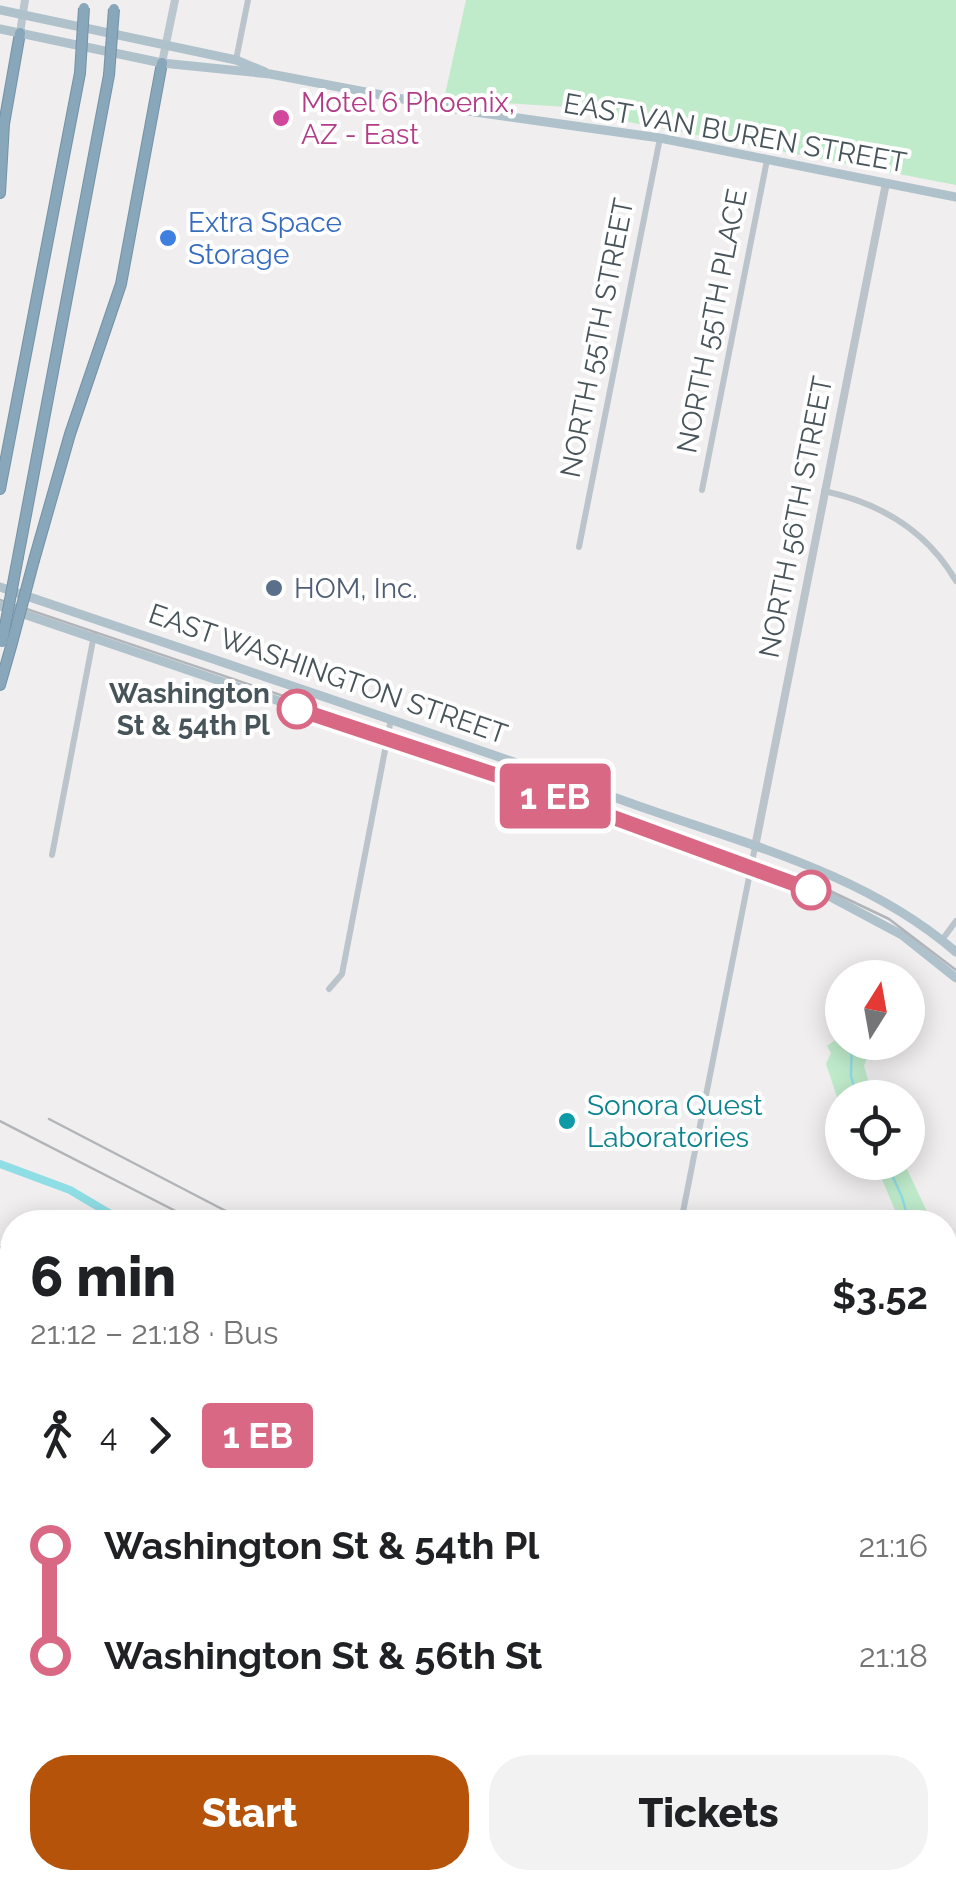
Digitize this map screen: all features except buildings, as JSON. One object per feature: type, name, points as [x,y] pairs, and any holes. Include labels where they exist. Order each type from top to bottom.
[{"type":"highway","points":[[0,489],[80,73],[84,4]]},
{"type":"highway","points":[[0,684],[18,557],[109,75],[114,5]]},
{"type":"highway","points":[[0,192],[4,124],[20,33]]},
{"type":"highway","points":[[5,646],[121,284],[162,64]]},
{"type":"main road","points":[[20,33],[25,0]]},
{"type":"main road","points":[[162,64],[176,0]]},
{"type":"main road","name":"EAST VAN BUREN STREET","points":[[0,10],[236,60],[270,74]]},
{"type":"main road","name":"EAST VAN BUREN STREET","points":[[0,28],[162,64],[270,74],[474,112],[660,138],[956,197]]},
{"type":"main road","name":"EAST WASHINGTON STREET","points":[[0,588],[391,718],[755,846],[856,885],[900,909],[956,952]]},
{"type":"main road","name":"EAST WASHINGTON STREET","points":[[0,606],[752,864],[859,910],[902,935],[956,978]]},
{"type":"street","points":[[236,60],[248,0]]},
{"type":"street","name":"NORTH 55TH STREET","points":[[579,547],[660,138]]},
{"type":"street","name":"NORTH 55TH PLACE","points":[[702,490],[767,160]]},
{"type":"street","name":"NORTH 56TH STREET","points":[[683,1210],[886,183]]},
{"type":"street","points":[[824,490],[862,500],[907,526],[932,547],[956,581]]},
{"type":"street","points":[[52,855],[94,636]]},
{"type":"street","points":[[329,988],[342,974],[391,718]]},
{"type":"street","points":[[942,940],[956,921]]},
{"type":"green space","points":[[466,0],[956,0],[956,185],[567,107],[444,99]]},
{"type":"green space","points":[[828,1060],[866,1060],[868,1080],[831,1080]]},
{"type":"green space","points":[[882,1180],[912,1180],[926,1210],[895,1210]]},
{"type":"waterway","points":[[851,1060],[852,1080]]},
{"type":"waterway","points":[[0,1164],[70,1190],[104,1210]]},
{"type":"waterway","points":[[894,1180],[906,1210]]},
{"type":"tram line","points":[[0,600],[428,745],[805,879],[889,919],[956,970]]},
{"type":"railway","points":[[49,1119],[224,1210]]},
{"type":"railway","points":[[0,1121],[174,1210]]},
{"type":"bus line","points":[[297,709],[514,781],[811,890]]},
{"type":"place","name":"Motel 6 Phoenix, AZ - East","points":[[281,118]]},
{"type":"place","name":"Extra Space Storage","points":[[168,238]]},
{"type":"place","name":"HOM, Inc.","points":[[274,588]]},
{"type":"place","name":"Washington St & 54th Pl","points":[[297,709]]},
{"type":"place","name":"Sonora Quest Laboratories","points":[[567,1121]]}]
